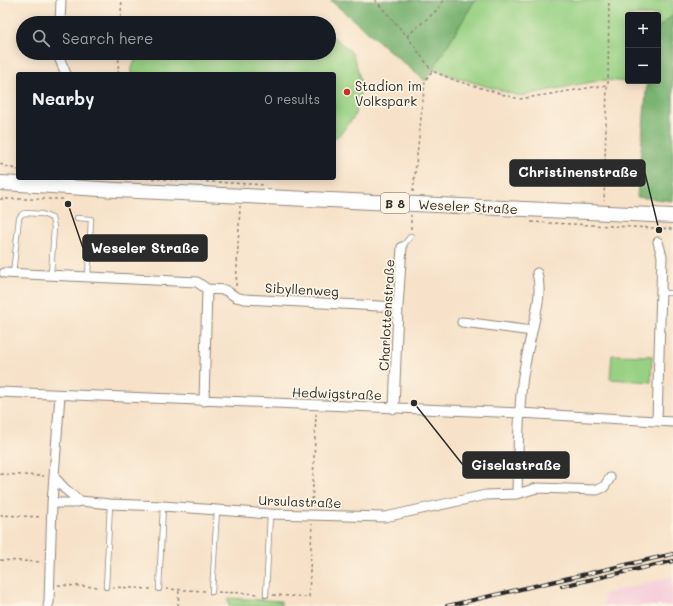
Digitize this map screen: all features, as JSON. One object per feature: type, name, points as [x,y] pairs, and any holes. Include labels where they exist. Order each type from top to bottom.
[{"type":"main road","points":[[0,173],[16,176]]},
{"type":"main road","name":"Weseler Straße","points":[[0,183],[16,178]]},
{"type":"main road","name":"Weseler Straße","points":[[38,180],[100,190],[412,209],[673,216]]},
{"type":"street","points":[[60,16],[61,0]]},
{"type":"street","points":[[60,60],[65,72]]},
{"type":"street","points":[[657,421],[662,256],[658,242]]},
{"type":"street","name":"Charlottenstraße","points":[[394,409],[402,247]]},
{"type":"street","points":[[517,494],[522,384],[540,290],[537,273]]},
{"type":"street","name":"Sibyllenweg","points":[[8,274],[197,282],[207,289],[225,290],[236,297],[244,299],[398,307]]},
{"type":"street","points":[[204,401],[207,289]]},
{"type":"street","points":[[462,322],[532,331]]},
{"type":"street","name":"Hedwigstraße","points":[[0,392],[316,406],[520,413],[673,422]]},
{"type":"street","points":[[48,606],[52,503],[60,395]]},
{"type":"street","points":[[54,477],[65,489],[80,501]]},
{"type":"street","name":"Ursulastraße","points":[[52,503],[72,503],[80,501],[270,514],[385,517],[486,495],[517,494],[537,488],[597,490],[604,487],[610,478]]},
{"type":"lane","points":[[8,274],[19,218],[25,213],[42,214],[52,218],[54,227],[51,275]]},
{"type":"lane","points":[[77,218],[91,219],[88,277]]},
{"type":"lane","points":[[402,247],[411,236]]},
{"type":"lane","points":[[661,293],[673,293]]},
{"type":"lane","points":[[106,587],[110,504]]},
{"type":"lane","points":[[159,589],[163,506]]},
{"type":"lane","points":[[212,592],[217,510]]},
{"type":"lane","points":[[266,595],[270,514]]},
{"type":"path","points":[[121,16],[122,0]]},
{"type":"path","points":[[375,0],[407,36],[432,71],[458,81],[519,99],[608,85]]},
{"type":"path","points":[[407,36],[437,10],[444,0]]},
{"type":"path","points":[[604,202],[609,0]]},
{"type":"path","points":[[118,72],[119,60]]},
{"type":"path","points":[[412,209],[425,81],[432,71]]},
{"type":"path","points":[[0,164],[16,175]]},
{"type":"path","points":[[236,297],[240,204]]},
{"type":"path","name":"Weseler Straße","points":[[411,236],[412,209]]},
{"type":"path","points":[[312,515],[316,406]]},
{"type":"path","points":[[0,474],[54,477]]},
{"type":"path","points":[[0,515],[52,517]]},
{"type":"path","points":[[0,560],[50,563]]},
{"type":"path","points":[[178,590],[178,606]]},
{"type":"shaded area","points":[[673,576],[673,606],[604,606],[604,594]]},
{"type":"green space","points":[[330,0],[475,0],[425,81]]},
{"type":"green space","points":[[475,0],[673,0],[673,15],[661,25],[661,12],[625,12],[625,82],[602,80],[520,96],[433,69]]},
{"type":"green space","points":[[673,15],[673,201],[637,197],[647,84],[661,84],[661,25]]},
{"type":"green space","name":"Stadion im Volkspark","points":[[336,39],[352,53],[361,84],[359,100],[354,117],[336,137],[336,72],[132,72],[135,60],[336,60]]},
{"type":"green space","points":[[612,355],[652,356],[651,382],[610,379]]},
{"type":"green space","points":[[228,598],[281,601],[281,606],[229,606]]},
{"type":"railway","points":[[447,606],[673,554]]},
{"type":"railway","points":[[562,586],[673,561]]},
{"type":"place","name":"Stadion im Volkspark","points":[[347,92]]},
{"type":"place","name":"Weseler Straße","points":[[68,204]]},
{"type":"place","name":"Christinenstraße","points":[[659,230]]},
{"type":"place","name":"Giselastraße","points":[[414,403]]}]
